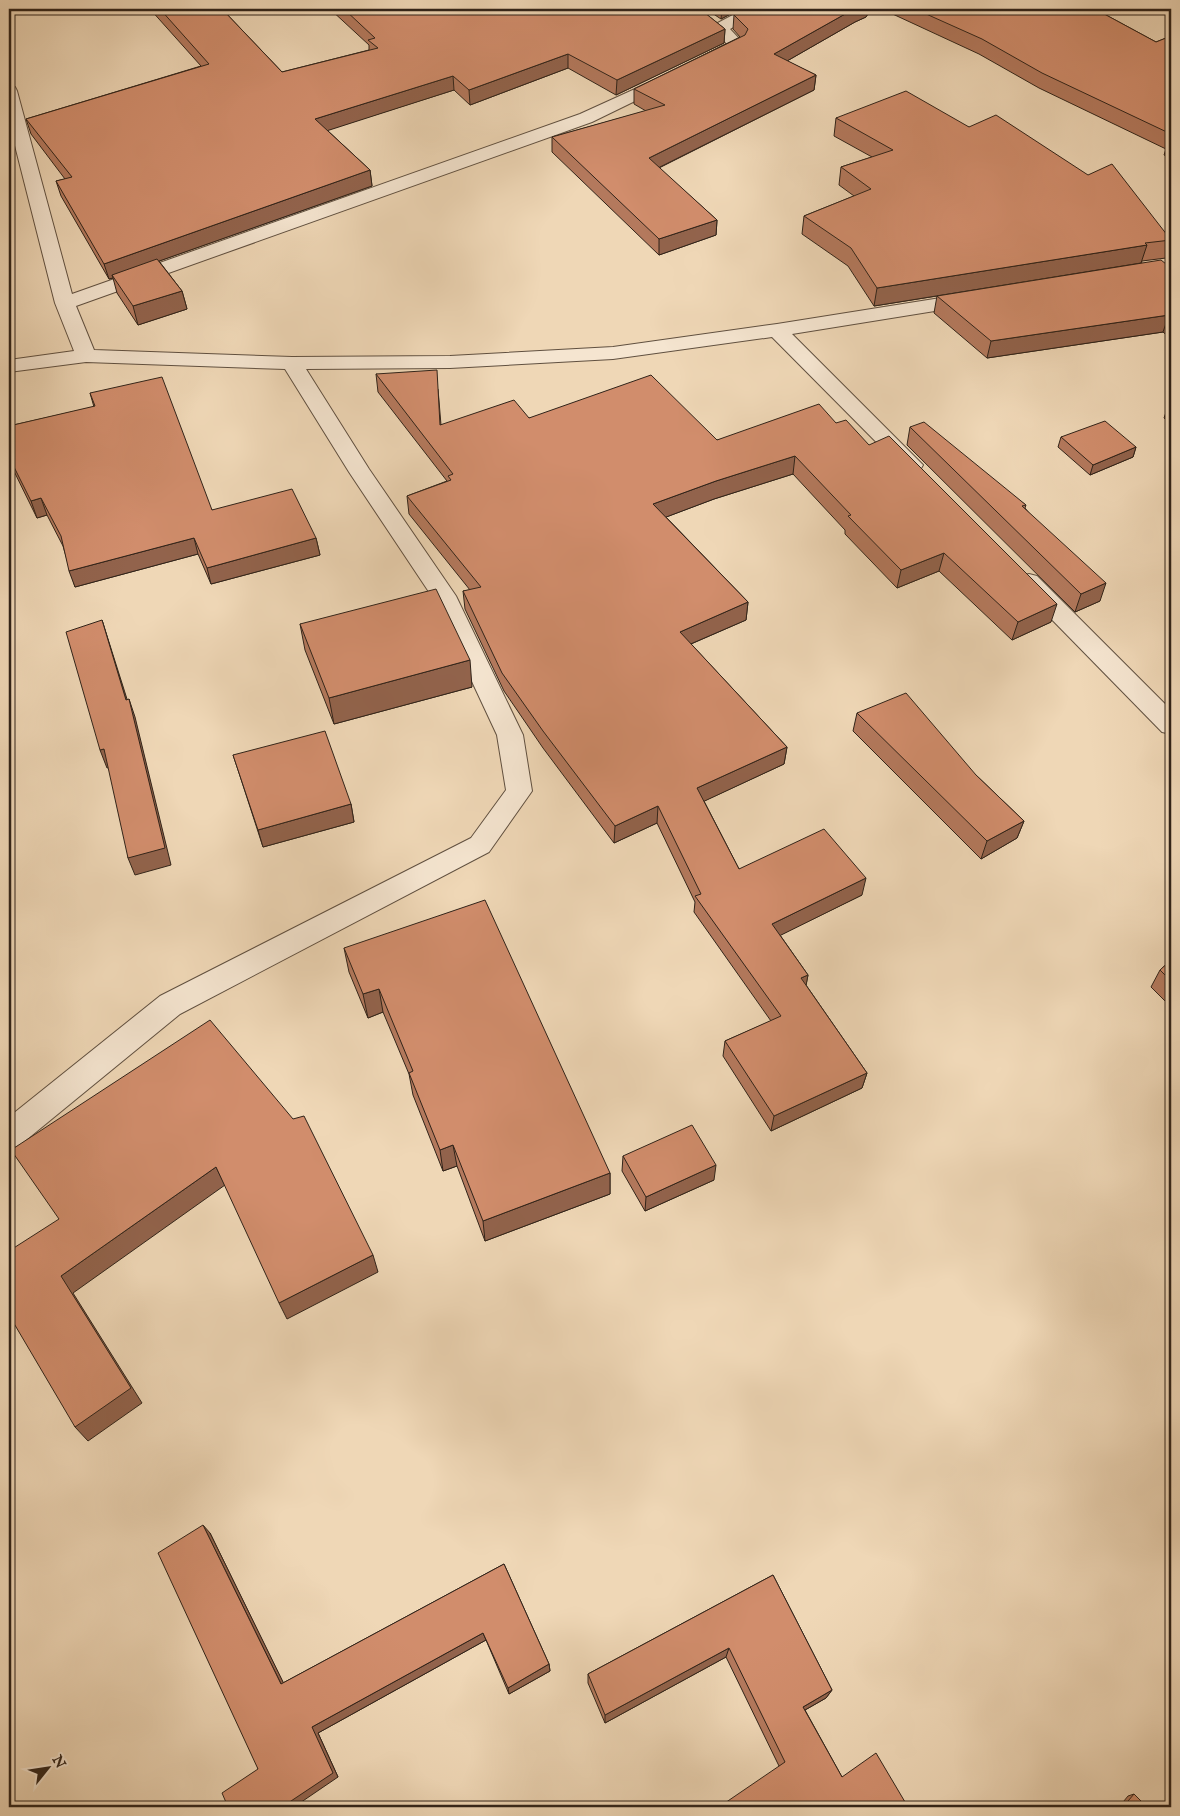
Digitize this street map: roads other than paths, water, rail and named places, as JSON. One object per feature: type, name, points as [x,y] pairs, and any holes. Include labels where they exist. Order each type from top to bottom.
[{"type":"street","points":[[66,303],[586,118],[737,46],[714,23],[756,9]]},
{"type":"street","points":[[9,90],[66,303],[86,356]]},
{"type":"street","points":[[9,366],[86,356],[292,363],[450,362],[613,353],[777,330],[994,295]]},
{"type":"street","points":[[777,330],[925,478]]},
{"type":"street","points":[[9,1135],[170,1005],[480,845],[519,791],[510,735],[444,596],[360,472],[292,363]]},
{"type":"street","points":[[1016,570],[1171,725]]}]
